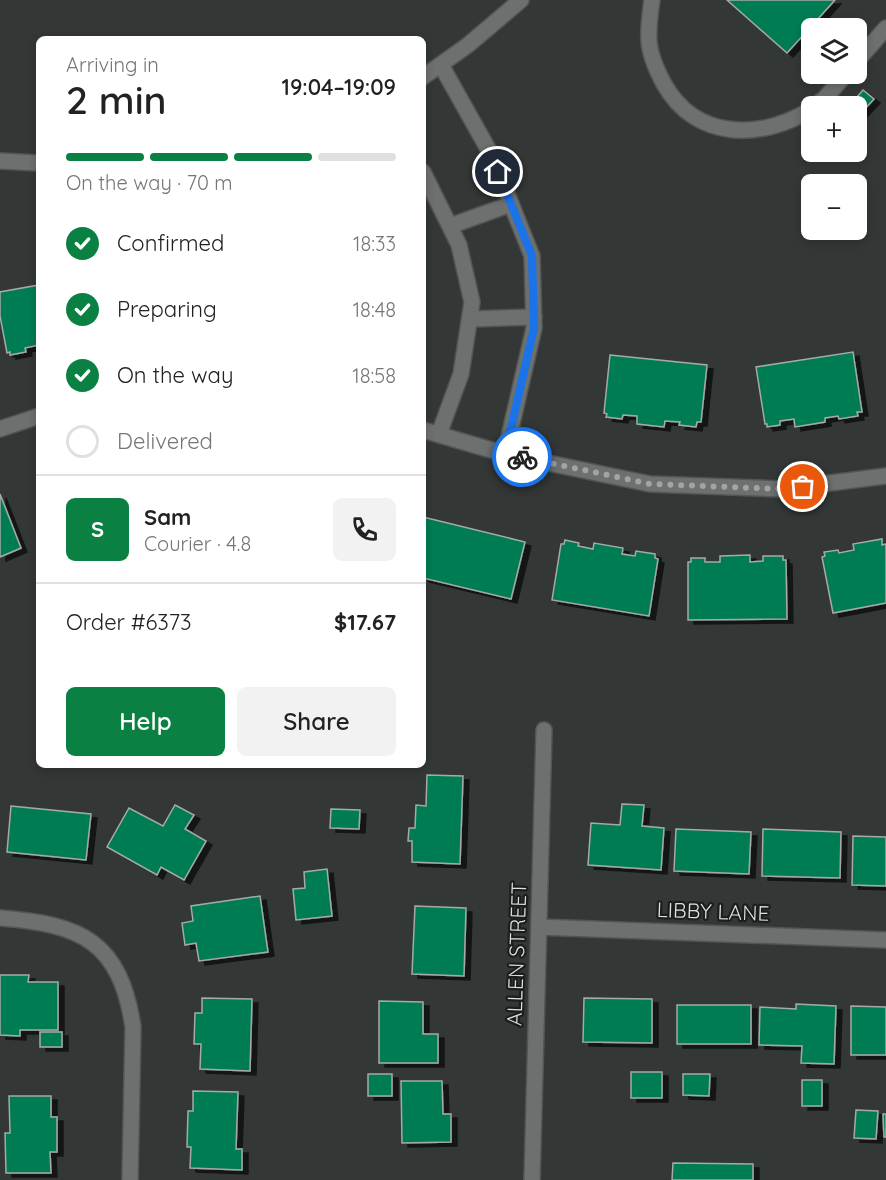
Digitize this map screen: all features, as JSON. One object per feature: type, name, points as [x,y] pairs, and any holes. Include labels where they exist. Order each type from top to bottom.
[{"type":"street","points":[[426,75],[468,45],[521,0]]},
{"type":"street","points":[[652,0],[649,42],[652,59],[670,94],[681,107],[696,118],[722,129],[767,129],[801,114]]},
{"type":"street","points":[[867,50],[886,28]]},
{"type":"street","points":[[441,65],[492,156],[532,256],[534,328],[505,454]]},
{"type":"street","points":[[827,96],[837,84]]},
{"type":"street","points":[[0,161],[36,163]]},
{"type":"street","points":[[426,178],[459,245],[472,302],[461,375],[439,434]]},
{"type":"street","points":[[450,226],[511,204]]},
{"type":"street","points":[[470,319],[534,317]]},
{"type":"street","points":[[0,429],[36,417]]},
{"type":"street","points":[[426,431],[505,454],[650,484],[782,489],[886,476]]},
{"type":"street","name":"ALLEN STREET","points":[[532,1180],[544,730]]},
{"type":"street","points":[[0,918],[35,921],[63,927],[85,938],[105,952],[118,972],[130,1008],[133,1028],[130,1180]]},
{"type":"street","name":"LIBBY LANE","points":[[539,927],[886,940]]},
{"type":"building","points":[[727,0],[835,0],[819,18],[801,18],[801,38],[787,53]]},
{"type":"building","points":[[863,90],[874,99],[867,107],[867,96],[858,96]]},
{"type":"building","points":[[36,286],[36,346],[25,348],[26,352],[10,355],[10,352],[7,353],[0,316],[0,292]]},
{"type":"building","points":[[853,352],[862,412],[857,412],[858,416],[839,419],[838,416],[825,418],[825,422],[795,427],[794,419],[780,421],[780,425],[767,427],[756,367]]},
{"type":"building","points":[[610,355],[707,365],[701,422],[697,422],[696,427],[679,425],[680,422],[665,421],[664,427],[637,424],[637,416],[623,415],[622,419],[606,417],[607,414],[604,413]]},
{"type":"building","points":[[0,494],[21,548],[0,557]]},
{"type":"building","points":[[426,518],[525,542],[511,599],[426,579]]},
{"type":"building","points":[[882,539],[882,545],[886,544],[886,603],[833,613],[822,557],[825,556],[824,552],[838,550],[839,553],[854,550],[853,544]]},
{"type":"building","points":[[565,540],[593,549],[594,543],[623,548],[622,554],[635,556],[636,551],[655,554],[655,558],[658,559],[649,616],[552,600],[561,544],[564,544]]},
{"type":"building","points":[[750,555],[750,562],[763,561],[763,556],[783,556],[783,560],[786,560],[787,619],[688,620],[688,562],[691,562],[691,558],[705,558],[705,562],[720,562],[720,556]]},
{"type":"building","points":[[427,775],[463,776],[460,864],[412,862],[412,841],[408,841],[409,828],[415,828],[416,805],[426,806]]},
{"type":"building","points":[[622,804],[644,805],[642,826],[664,828],[661,870],[588,865],[591,823],[620,825]]},
{"type":"building","points":[[175,805],[194,815],[185,829],[206,841],[184,880],[161,867],[157,875],[107,847],[129,808],[163,826]]},
{"type":"building","points":[[11,806],[91,814],[86,860],[7,852]]},
{"type":"building","points":[[331,809],[360,810],[359,829],[330,828]]},
{"type":"building","points":[[676,829],[751,832],[749,874],[674,871]]},
{"type":"building","points":[[763,829],[841,832],[840,878],[762,876]]},
{"type":"building","points":[[853,836],[886,837],[886,886],[852,885]]},
{"type":"building","points":[[327,869],[332,916],[296,920],[293,889],[305,888],[304,872]]},
{"type":"building","points":[[260,896],[268,952],[199,961],[196,943],[185,945],[182,923],[193,921],[191,906]]},
{"type":"building","points":[[415,906],[466,908],[464,976],[412,974]]},
{"type":"building","points":[[0,975],[29,975],[28,982],[58,982],[58,1030],[20,1030],[20,1036],[0,1035]]},
{"type":"building","points":[[202,998],[252,999],[250,1071],[200,1069],[201,1044],[194,1044],[195,1013],[202,1013]]},
{"type":"building","points":[[584,998],[652,999],[652,1043],[583,1042]]},
{"type":"building","points":[[379,1001],[423,1002],[423,1034],[438,1034],[438,1063],[379,1063]]},
{"type":"building","points":[[796,1004],[836,1006],[834,1064],[801,1063],[802,1046],[759,1045],[760,1007],[796,1009]]},
{"type":"building","points":[[677,1005],[751,1005],[751,1044],[677,1044]]},
{"type":"building","points":[[851,1006],[886,1007],[886,1055],[851,1055]]},
{"type":"building","points":[[40,1032],[62,1032],[62,1047],[40,1047]]},
{"type":"building","points":[[631,1072],[662,1072],[662,1098],[631,1098]]},
{"type":"building","points":[[368,1074],[392,1074],[392,1096],[368,1096]]},
{"type":"building","points":[[683,1074],[710,1074],[709,1096],[683,1095]]},
{"type":"building","points":[[802,1080],[822,1080],[822,1106],[802,1106]]},
{"type":"building","points":[[401,1081],[442,1081],[443,1114],[451,1114],[451,1142],[402,1143]]},
{"type":"building","points":[[193,1091],[238,1092],[236,1149],[242,1149],[242,1170],[190,1168],[191,1147],[187,1147],[188,1111],[193,1111]]},
{"type":"building","points":[[9,1096],[51,1096],[51,1117],[57,1117],[57,1152],[50,1152],[51,1173],[6,1173],[5,1133],[10,1133]]},
{"type":"building","points":[[856,1110],[878,1111],[876,1139],[854,1138]]},
{"type":"building","points":[[883,1114],[886,1114],[886,1137],[884,1137]]},
{"type":"building","points":[[673,1163],[753,1164],[753,1180],[672,1180]]},
{"type":"way so far","points":[[522,457],[650,484],[782,489],[803,487]]},
{"type":"route","points":[[498,172],[532,256],[534,328],[505,454],[522,457]]}]
